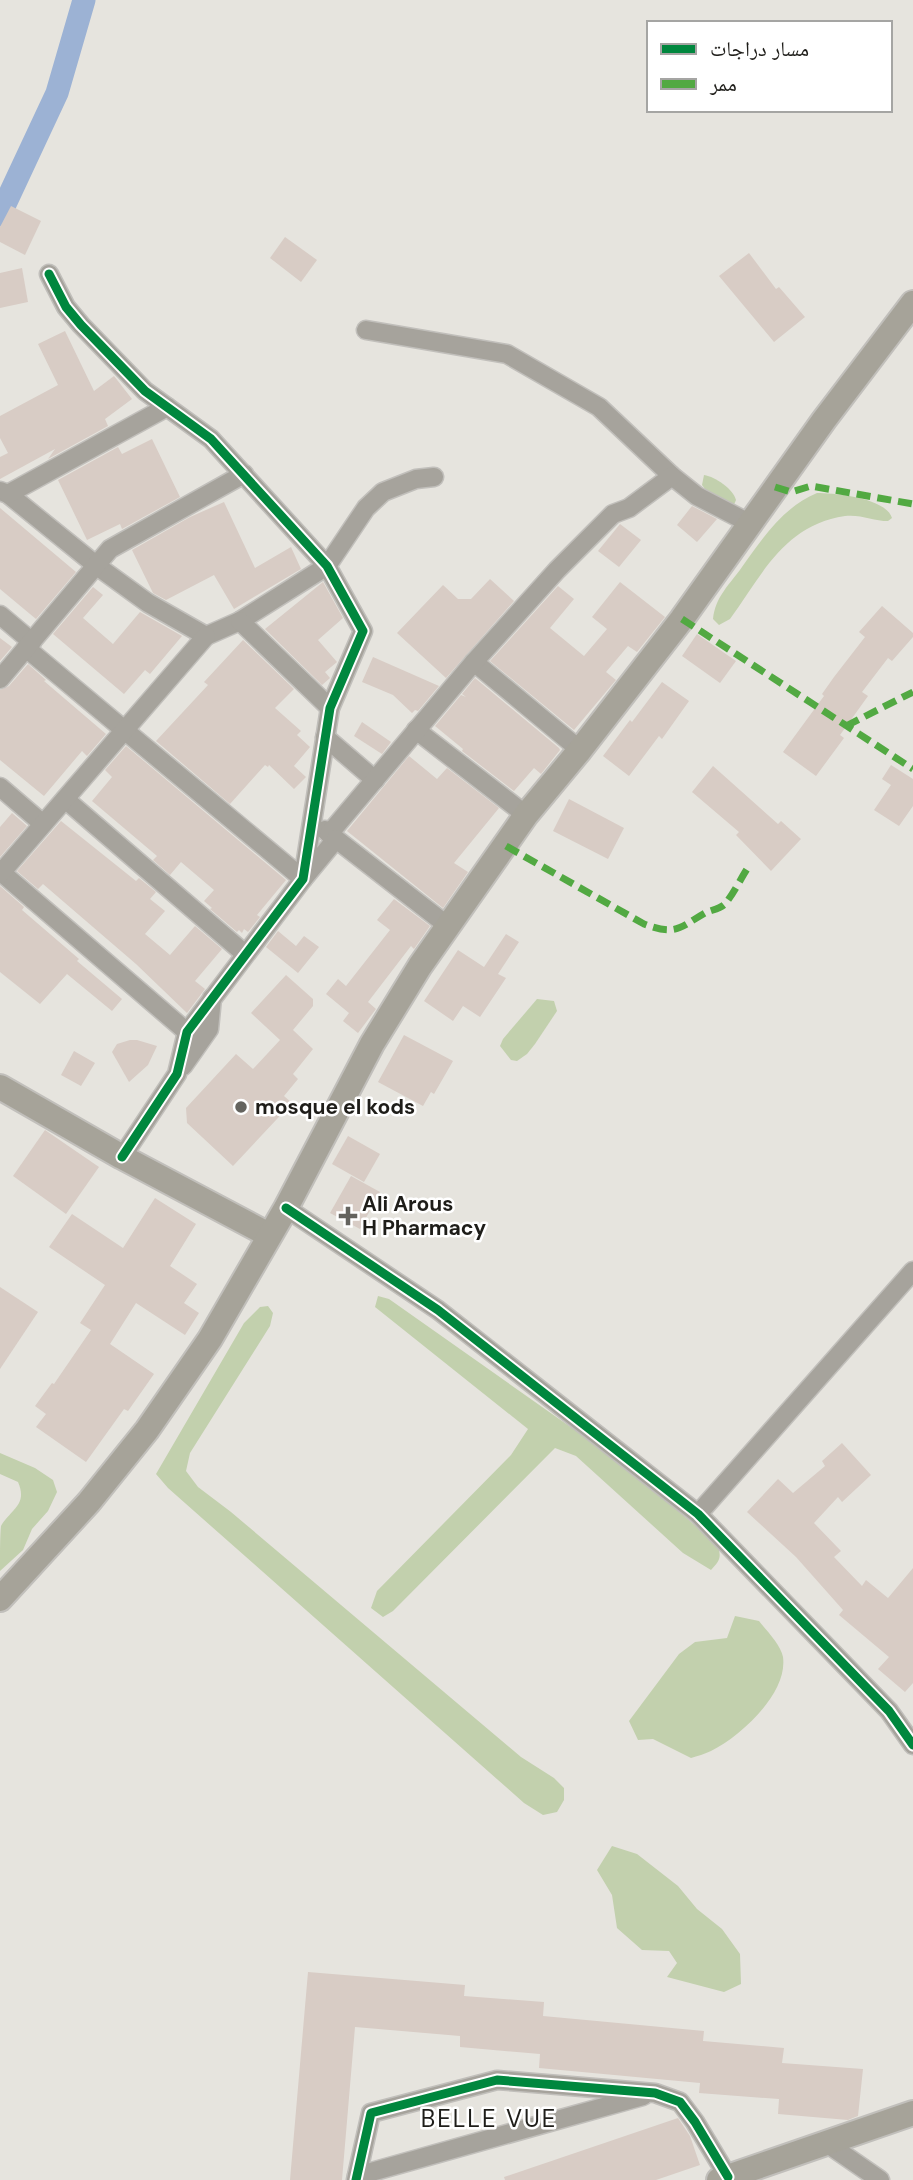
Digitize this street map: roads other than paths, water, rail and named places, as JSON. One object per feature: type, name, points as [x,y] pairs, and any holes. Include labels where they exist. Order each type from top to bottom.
[{"type":"main road","points":[[0,1599],[89,1502],[147,1430],[210,1339],[286,1208],[372,1044],[448,926],[526,816],[682,619],[824,419],[913,303]]},
{"type":"main road","points":[[0,1087],[122,1157],[270,1235]]},
{"type":"main road","points":[[723,2178],[913,2113]]},
{"type":"street","points":[[50,274],[66,307],[80,325],[145,391],[211,439],[327,566],[363,631],[330,708],[303,879]]},
{"type":"street","points":[[366,330],[507,354],[599,407],[697,496],[749,523]]},
{"type":"street","points":[[167,407],[4,492],[148,603],[206,636]]},
{"type":"street","points":[[0,679],[110,549],[244,474]]},
{"type":"street","points":[[177,1074],[187,1032],[374,780],[556,570],[612,514],[629,508],[672,476]]},
{"type":"street","points":[[187,1032],[1,873],[206,636],[240,621],[327,566],[372,500],[397,485],[434,477]]},
{"type":"street","points":[[0,615],[29,645],[125,730],[303,879]]},
{"type":"street","points":[[240,621],[330,708]]},
{"type":"street","points":[[474,662],[580,750]]},
{"type":"street","points":[[416,730],[526,816]]},
{"type":"street","points":[[325,737],[374,780]]},
{"type":"street","points":[[0,787],[43,824]]},
{"type":"street","points":[[65,799],[245,954]]},
{"type":"street","points":[[313,820],[448,926]]},
{"type":"street","points":[[122,1157],[209,1029],[212,998]]},
{"type":"street","points":[[286,1208],[438,1310],[698,1514],[888,1711],[913,1745]]},
{"type":"street","points":[[698,1514],[913,1271]]},
{"type":"street","points":[[655,2093],[356,2178],[371,2113],[497,2080],[655,2093],[680,2102],[695,2122],[723,2178]]},
{"type":"street","points":[[828,2144],[880,2180]]},
{"type":"waterway","points":[[0,215],[57,93],[84,0]]},
{"type":"place","name":"mosque el kods","points":[[241,1107]]},
{"type":"place","name":"Ali Arous H Pharmacy","points":[[348,1216]]},
{"type":"district","name":"BELLE VUE","points":[[489,2119]]}]
